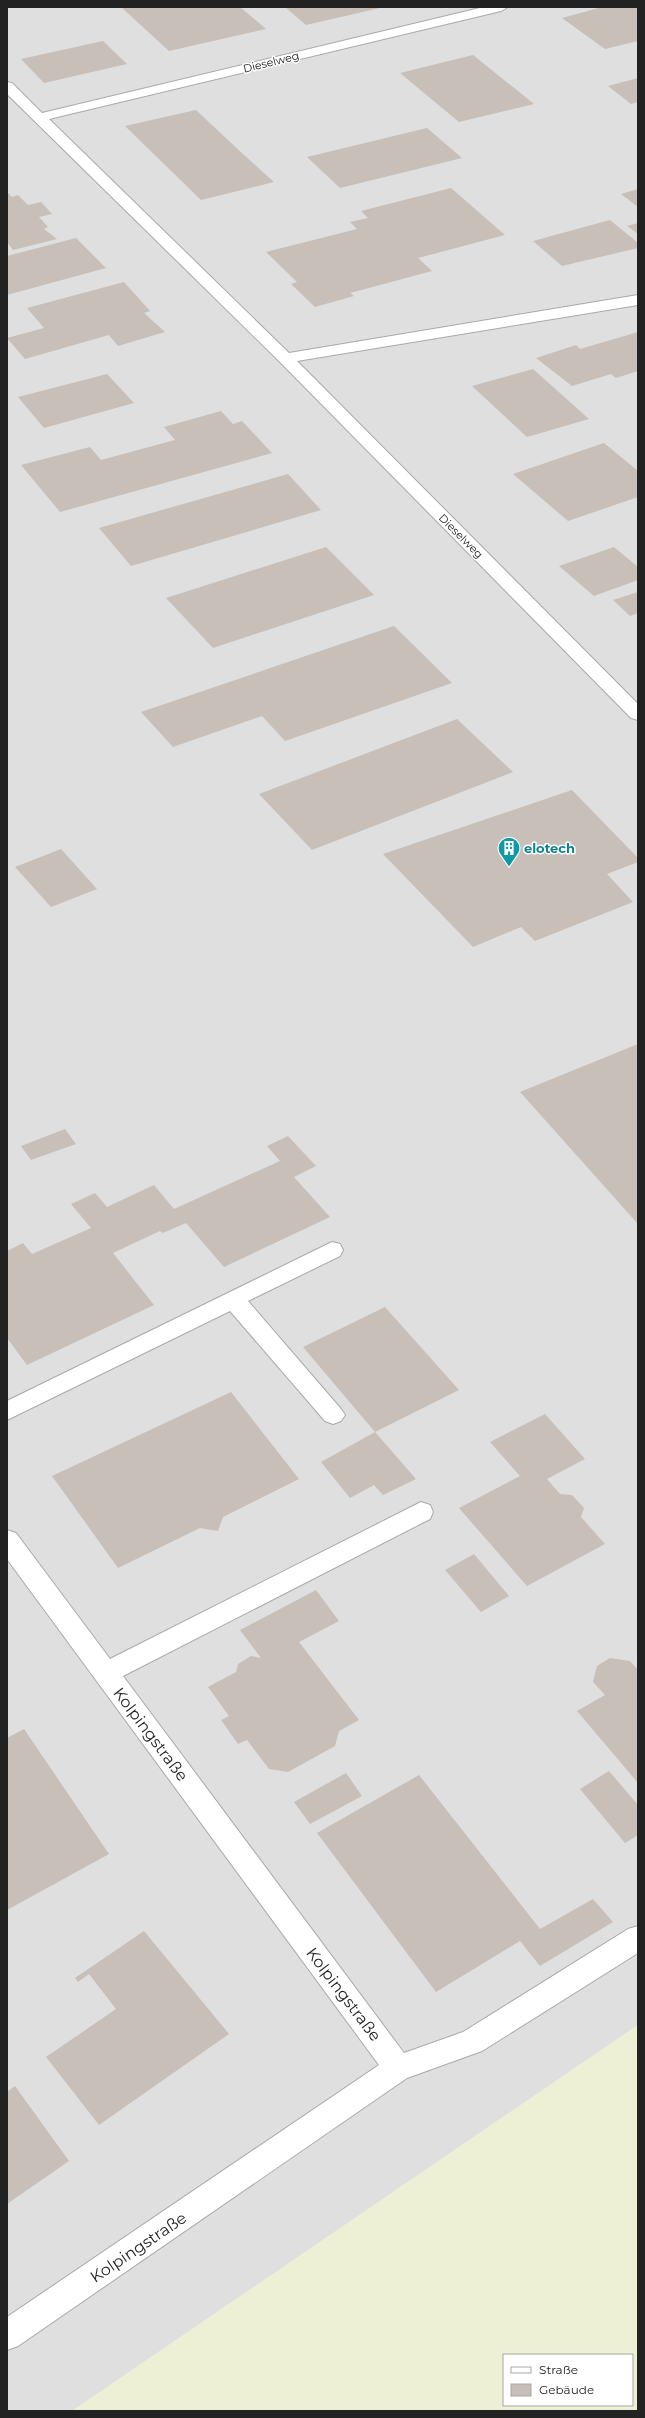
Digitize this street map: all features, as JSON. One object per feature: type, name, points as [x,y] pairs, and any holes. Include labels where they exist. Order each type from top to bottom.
[{"type":"street","name":"Dieselweg","points":[[41,117],[500,7]]},
{"type":"street","name":"Dieselweg","points":[[7,86],[41,117],[285,358],[638,714]]},
{"type":"street","points":[[285,358],[638,300]]},
{"type":"street","points":[[7,1411],[234,1300],[332,1250]]},
{"type":"street","points":[[234,1300],[333,1415]]},
{"type":"street","points":[[106,1673],[421,1512]]},
{"type":"street","name":"Kolpingstraße","points":[[7,1540],[398,2068],[7,2335]]},
{"type":"street","points":[[398,2068],[472,2042],[638,1938]]},
{"type":"shaded area","points":[[7,7],[638,7],[638,2025],[72,2411],[7,2411]]},
{"type":"green space","points":[[638,2025],[638,2411],[72,2411]]},
{"type":"building","points":[[121,7],[240,7],[266,29],[169,51]]},
{"type":"building","points":[[285,7],[378,7],[380,8],[306,25]]},
{"type":"building","points":[[602,7],[638,7],[638,41],[605,49],[562,18]]},
{"type":"building","points":[[103,41],[127,64],[44,83],[21,59]]},
{"type":"building","points":[[473,55],[534,104],[459,122],[400,73]]},
{"type":"building","points":[[638,78],[638,102],[631,104],[608,86]]},
{"type":"building","points":[[196,110],[274,182],[201,200],[125,126]]},
{"type":"building","points":[[427,128],[462,158],[340,188],[307,157]]},
{"type":"building","points":[[451,188],[505,235],[418,258],[432,271],[350,293],[354,296],[315,307],[291,284],[297,282],[266,252],[357,229],[350,222],[368,218],[361,211]]},
{"type":"building","points":[[638,189],[638,207],[621,194]]},
{"type":"building","points":[[7,192],[12,197],[18,195],[28,205],[41,202],[52,214],[39,217],[48,227],[44,229],[57,239],[13,250],[7,242]]},
{"type":"building","points":[[610,220],[638,243],[638,248],[562,266],[533,241]]},
{"type":"building","points":[[638,223],[638,234],[627,226]]},
{"type":"building","points":[[76,238],[106,268],[7,295],[7,256]]},
{"type":"building","points":[[124,282],[150,311],[144,313],[165,332],[118,346],[109,335],[25,359],[7,338],[44,328],[27,308]]},
{"type":"building","points":[[638,332],[638,371],[616,378],[611,374],[572,386],[536,358],[576,345],[580,349]]},
{"type":"building","points":[[533,369],[589,419],[527,437],[472,386]]},
{"type":"building","points":[[107,374],[134,403],[44,428],[18,397]]},
{"type":"building","points":[[221,411],[233,424],[242,421],[272,453],[60,512],[21,465],[90,447],[101,460],[175,440],[164,427]]},
{"type":"building","points":[[604,443],[638,471],[638,497],[568,521],[513,474]]},
{"type":"building","points":[[288,474],[321,510],[131,566],[99,528]]},
{"type":"building","points":[[326,547],[374,595],[213,648],[166,598]]},
{"type":"building","points":[[614,547],[638,567],[638,580],[594,596],[559,566]]},
{"type":"building","points":[[638,592],[638,613],[630,616],[613,600]]},
{"type":"building","points":[[394,626],[452,683],[285,741],[262,716],[173,747],[141,712]]},
{"type":"building","points":[[457,719],[513,772],[312,850],[259,794]]},
{"type":"building","name":"elotech","points":[[572,790],[638,858],[638,862],[607,874],[633,902],[535,941],[521,927],[473,947],[383,854]]},
{"type":"building","points":[[61,849],[97,889],[51,907],[15,867]]},
{"type":"building","points":[[638,1044],[638,1224],[520,1092]]},
{"type":"building","points":[[65,1129],[76,1144],[31,1160],[21,1146]]},
{"type":"building","points":[[288,1136],[316,1166],[294,1177],[330,1217],[224,1267],[186,1223],[163,1233],[160,1231],[113,1253],[154,1305],[27,1365],[7,1338],[7,1251],[23,1243],[32,1254],[91,1228],[71,1204],[95,1193],[107,1207],[154,1185],[174,1209],[280,1161],[267,1146]]},
{"type":"building","points":[[385,1307],[459,1390],[375,1432],[303,1347]]},
{"type":"building","points":[[231,1392],[299,1479],[223,1517],[218,1531],[200,1528],[118,1568],[52,1476]]},
{"type":"building","points":[[545,1414],[585,1459],[547,1479],[560,1494],[572,1495],[584,1508],[581,1517],[605,1544],[527,1586],[459,1508],[520,1476],[490,1442]]},
{"type":"building","points":[[375,1432],[416,1479],[383,1495],[374,1485],[350,1498],[321,1462]]},
{"type":"building","points":[[474,1554],[509,1596],[481,1612],[445,1570]]},
{"type":"building","points":[[316,1590],[339,1621],[299,1642],[359,1720],[339,1731],[335,1746],[288,1772],[269,1769],[247,1740],[238,1744],[221,1720],[229,1716],[208,1687],[236,1672],[238,1664],[251,1656],[261,1658],[240,1630]]},
{"type":"building","points":[[610,1658],[630,1661],[638,1670],[638,1783],[577,1711],[605,1695],[593,1682],[597,1666]]},
{"type":"building","points":[[24,1729],[109,1854],[7,1910],[7,1738]]},
{"type":"building","points":[[609,1771],[638,1805],[638,1835],[625,1843],[580,1789]]},
{"type":"building","points":[[346,1773],[362,1796],[310,1824],[294,1802]]},
{"type":"building","points":[[419,1775],[540,1929],[593,1899],[613,1922],[540,1966],[520,1941],[436,1992],[317,1833]]},
{"type":"building","points":[[144,1931],[229,2034],[99,2125],[46,2057],[116,2009],[89,1974],[78,1982],[75,1978]]},
{"type":"building","points":[[15,2086],[69,2161],[7,2204],[7,2092]]},
{"type":"place","name":"elotech","points":[[509,868]]}]
